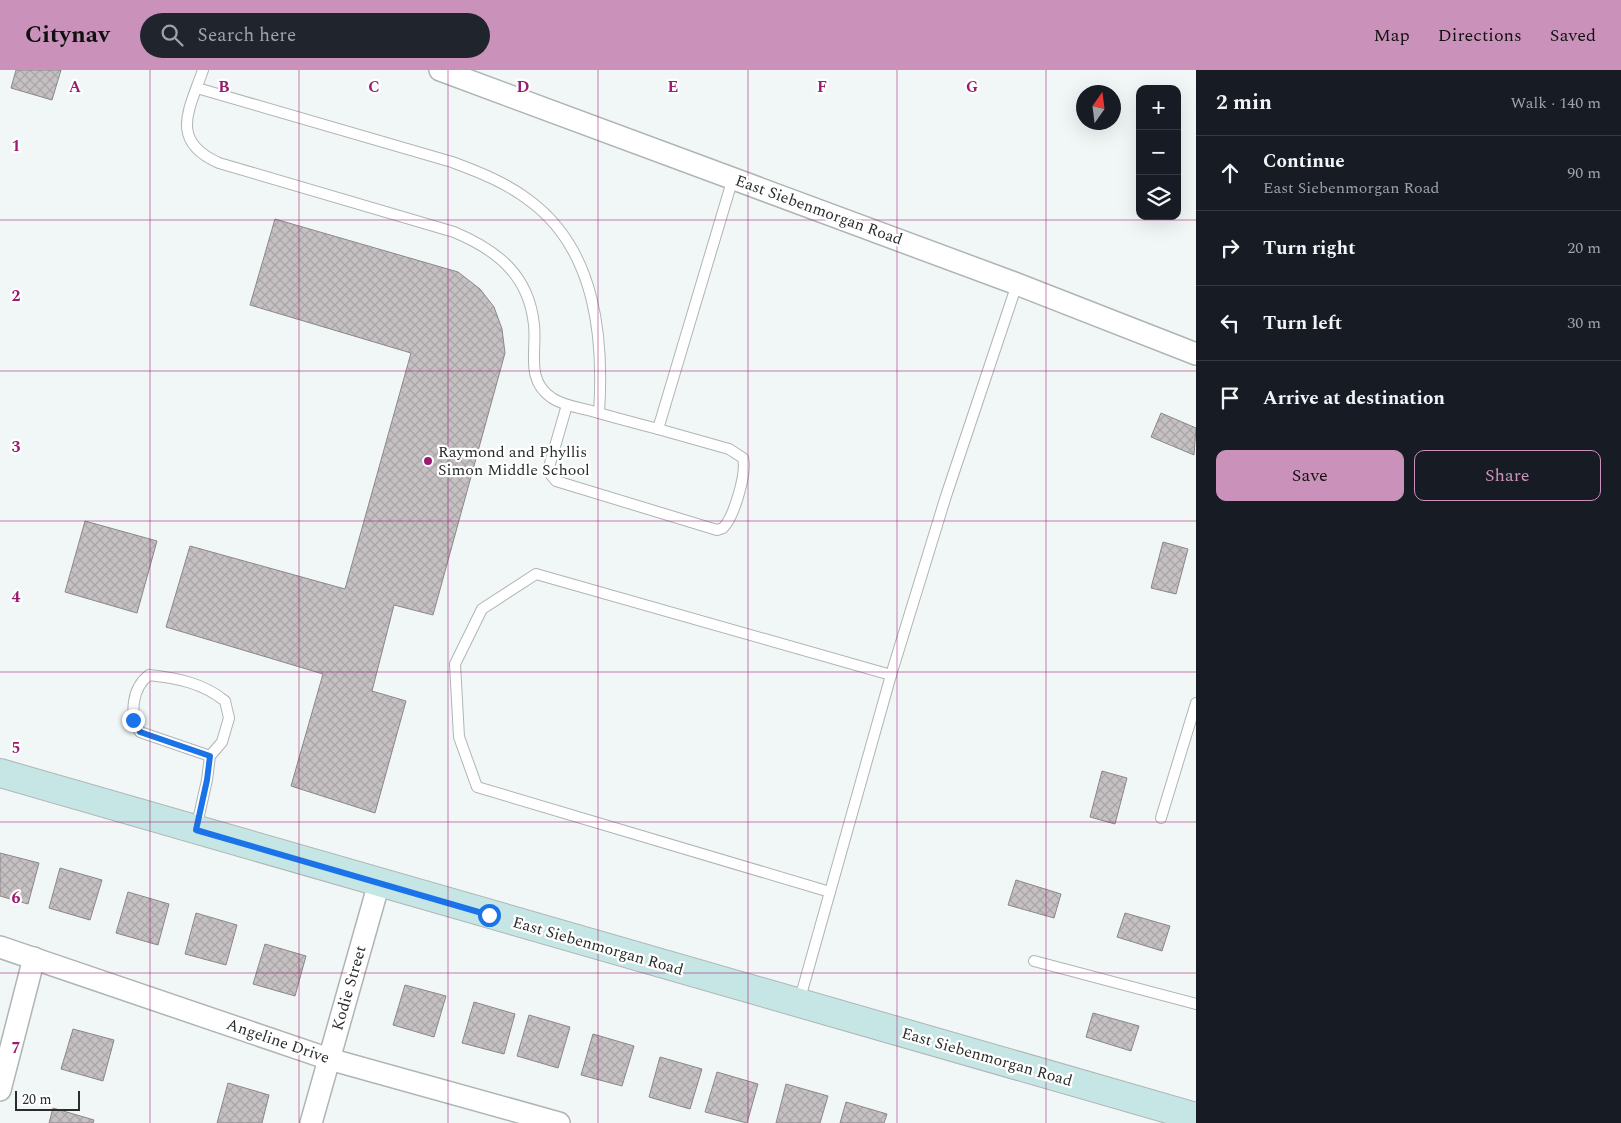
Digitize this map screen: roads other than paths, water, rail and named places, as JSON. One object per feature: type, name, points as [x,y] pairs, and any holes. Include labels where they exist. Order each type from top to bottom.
[{"type":"street","name":"East Siebenmorgan Road","points":[[440,70],[1017,284],[1196,354]]},
{"type":"street","name":"East Siebenmorgan Road","points":[[0,773],[1196,1117]]},
{"type":"street","name":"Kodie Street","points":[[312,1123],[328,1059],[378,883]]},
{"type":"street","name":"Angeline Drive","points":[[0,947],[328,1059],[559,1123]]},
{"type":"street","points":[[0,1090],[34,958]]},
{"type":"lane","points":[[203,70],[187,115],[186,126],[192,145],[208,158],[454,232],[493,251],[514,273],[528,299],[534,326],[533,361],[537,378],[543,390],[551,398],[568,405],[729,449],[743,458],[745,467],[732,514],[723,528],[717,530],[556,481],[551,475],[549,467],[568,405]]},
{"type":"lane","points":[[197,88],[452,162],[489,177],[531,202],[552,222],[571,248],[587,282],[600,347],[599,413]]},
{"type":"lane","points":[[658,429],[733,178]]},
{"type":"lane","points":[[800,1002],[891,675],[946,496],[1017,284]]},
{"type":"lane","points":[[830,892],[477,787],[460,737],[455,664],[482,609],[536,574],[891,675]]},
{"type":"lane","points":[[196,830],[207,780],[210,756],[222,742],[229,718],[225,701],[210,689],[174,678],[149,675],[140,682],[134,702],[133,720],[140,732],[210,756]]},
{"type":"lane","points":[[1161,818],[1196,703]]},
{"type":"lane","points":[[1034,961],[1196,1004]]},
{"type":"place","name":"Raymond and Phyllis Simon Middle School","points":[[428,461]]}]
